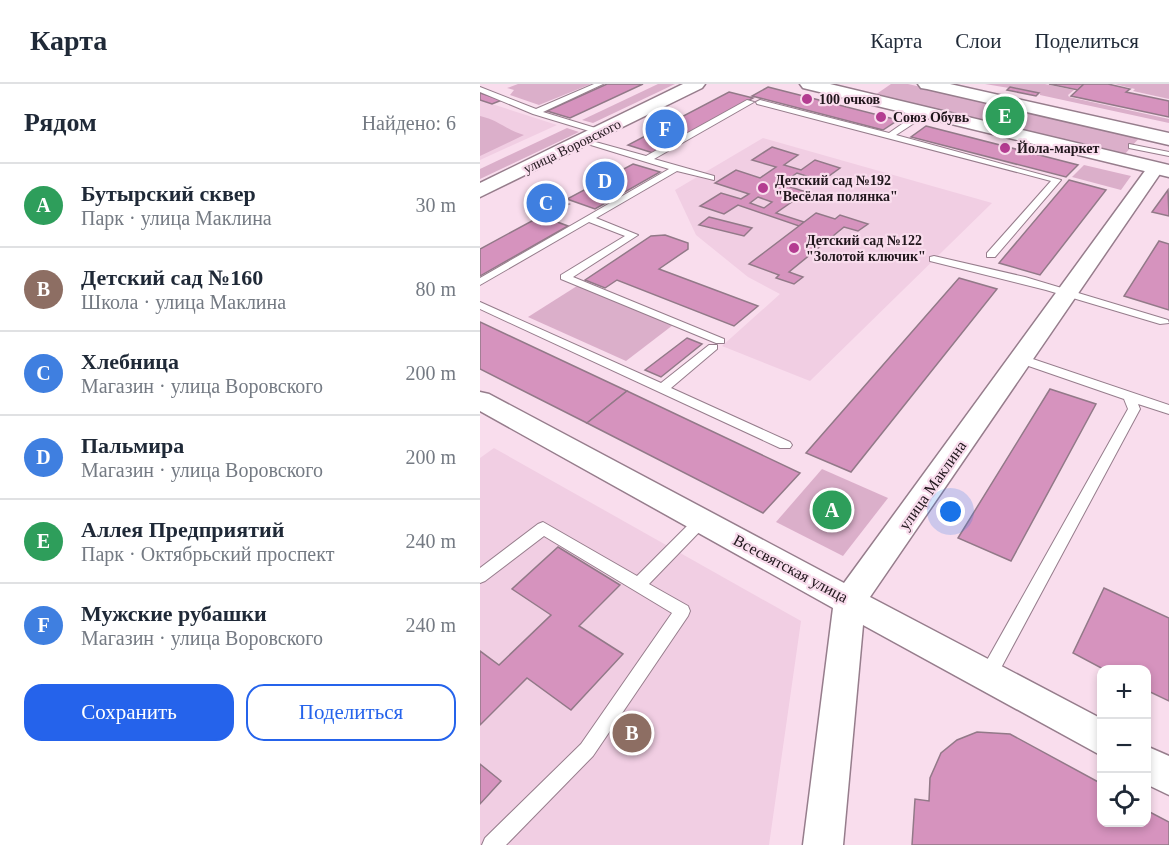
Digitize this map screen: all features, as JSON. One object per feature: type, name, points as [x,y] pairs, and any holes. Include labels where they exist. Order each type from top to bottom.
[{"type":"main road","name":"улица Воровского","points":[[480,191],[696,84]]},
{"type":"main road","points":[[809,84],[925,112],[1165,164]]},
{"type":"main road","points":[[927,84],[1169,140]]},
{"type":"street","name":"улица Маклина","points":[[823,845],[850,600],[1069,292],[1165,164]]},
{"type":"street","name":"Всесвятская улица","points":[[480,400],[988,675],[1097,737]]},
{"type":"street","points":[[1151,767],[1169,776]]},
{"type":"lane","points":[[536,112],[600,84]]},
{"type":"lane","points":[[480,89],[504,97],[647,159],[711,178]]},
{"type":"lane","points":[[647,159],[755,102],[1057,180],[991,255]]},
{"type":"lane","points":[[890,136],[925,112]]},
{"type":"lane","points":[[1132,146],[1165,164]]},
{"type":"lane","points":[[480,282],[676,168]]},
{"type":"lane","points":[[589,219],[633,234],[566,277],[716,344],[662,389]]},
{"type":"lane","points":[[934,259],[1069,292],[1164,322]]},
{"type":"lane","points":[[480,305],[785,445]]},
{"type":"lane","points":[[1021,359],[1169,410]]},
{"type":"lane","points":[[988,675],[1134,409],[1129,396]]},
{"type":"lane","points":[[638,585],[702,519]]},
{"type":"lane","points":[[480,577],[543,528],[682,611],[587,750],[492,845]]},
{"type":"shaded area","points":[[518,84],[591,84],[539,105],[510,95],[514,90],[507,88]]},
{"type":"shaded area","points":[[658,84],[675,84],[593,123],[582,120]]},
{"type":"shaded area","points":[[891,84],[908,84],[1140,137],[1125,154],[875,95]]},
{"type":"shaded area","points":[[985,84],[1045,84],[1074,90],[1068,95],[1069,97],[1169,119],[1169,123],[1040,95],[1040,93]]},
{"type":"shaded area","points":[[1114,84],[1169,84],[1169,99],[1133,91],[1135,89]]},
{"type":"shaded area","points":[[480,100],[492,104],[557,125],[480,160]]},
{"type":"shaded area","points":[[480,116],[492,120],[524,135],[480,156]]},
{"type":"shaded area","points":[[567,128],[579,132],[480,179],[480,169]]},
{"type":"shaded area","points":[[763,138],[992,203],[810,381],[722,346],[780,294],[748,277],[696,235],[675,190]]},
{"type":"shaded area","points":[[1084,165],[1131,176],[1121,190],[1072,177]]},
{"type":"shaded area","points":[[577,286],[673,325],[626,361],[528,317]]},
{"type":"shaded area","points":[[494,448],[801,621],[769,845],[480,845],[480,458]]},
{"type":"shaded area","points":[[822,469],[888,498],[843,556],[776,522]]},
{"type":"building","points":[[607,84],[643,84],[570,118],[547,111]]},
{"type":"building","points":[[1049,84],[1084,84],[1078,90]]},
{"type":"building","points":[[1084,84],[1108,84],[1130,89],[1126,92],[1169,101],[1169,117],[1071,96]]},
{"type":"building","points":[[768,87],[898,120],[883,130],[752,96]]},
{"type":"building","points":[[1010,87],[1039,93],[1036,96],[1007,90]]},
{"type":"building","points":[[729,92],[753,98],[653,153],[628,145]]},
{"type":"building","points":[[480,93],[502,100],[492,104],[480,100]]},
{"type":"building","points":[[926,126],[1078,165],[1066,177],[911,137]]},
{"type":"building","name":"Детский сад №192 \"Весёлая полянка\"","points":[[772,147],[798,155],[784,165],[801,170],[815,160],[840,168],[822,181],[797,173],[781,184],[806,192],[776,213],[804,222],[799,226],[738,205],[724,214],[700,206],[721,193],[741,199],[749,194],[715,183],[736,170],[760,178],[776,167],[752,160]],"holes":[[[758,197],[772,202],[764,208],[750,203]]]},
{"type":"building","points":[[633,164],[660,172],[595,209],[567,199]]},
{"type":"building","points":[[1069,180],[1106,190],[1040,275],[999,263]]},
{"type":"building","points":[[1168,190],[1169,216],[1152,212]]},
{"type":"building","points":[[545,195],[569,204],[554,211],[531,203]]},
{"type":"building","name":"Детский сад №122 \"Золотой ключик\"","points":[[816,213],[835,219],[840,215],[868,224],[858,231],[844,227],[789,272],[803,277],[794,284],[776,278],[779,275],[749,264]]},
{"type":"building","points":[[541,216],[568,226],[480,276],[480,249]]},
{"type":"building","points":[[709,217],[752,228],[744,236],[699,225]]},
{"type":"building","points":[[665,235],[688,243],[688,249],[659,269],[758,306],[734,326],[617,280],[605,288],[585,280],[651,236]]},
{"type":"building","points":[[1159,241],[1169,244],[1169,310],[1124,296]]},
{"type":"building","points":[[959,278],[997,289],[851,472],[806,453]]},
{"type":"building","points":[[480,322],[627,391],[587,423],[480,369]]},
{"type":"building","points":[[687,338],[702,344],[661,377],[645,370]]},
{"type":"building","points":[[1050,389],[1096,404],[1011,561],[958,538]]},
{"type":"building","points":[[627,391],[800,473],[763,513],[587,423]]},
{"type":"building","points":[[558,547],[620,585],[579,626],[623,654],[571,710],[527,678],[480,725],[480,651],[499,665],[551,615],[512,589]]},
{"type":"building","points":[[1104,588],[1169,618],[1169,701],[1151,692],[1151,665],[1097,666],[1073,653]]},
{"type":"building","points":[[977,732],[1010,734],[1097,781],[1097,827],[1151,827],[1151,813],[1169,822],[1169,845],[912,845],[915,799],[929,801],[930,778],[941,753],[957,740]]},
{"type":"building","points":[[480,764],[501,781],[480,804]]},
{"type":"place","name":"100 очков","points":[[807,99]]},
{"type":"place","name":"Аллея Предприятий","points":[[1005,116]]},
{"type":"place","name":"Союз Обувь","points":[[881,117]]},
{"type":"place","name":"Мужские рубашки","points":[[665,129]]},
{"type":"place","name":"Йола-маркет","points":[[1005,148]]},
{"type":"place","name":"Пальмира","points":[[605,181]]},
{"type":"place","name":"Детский сад №192 \"Весёлая полянка\"","points":[[763,188]]},
{"type":"place","name":"Хлебница","points":[[546,203]]},
{"type":"place","name":"Детский сад №122 \"Золотой ключик\"","points":[[794,248]]},
{"type":"place","name":"Бутырский сквер","points":[[832,510]]},
{"type":"place","name":"Детский сад №160","points":[[632,733]]}]
